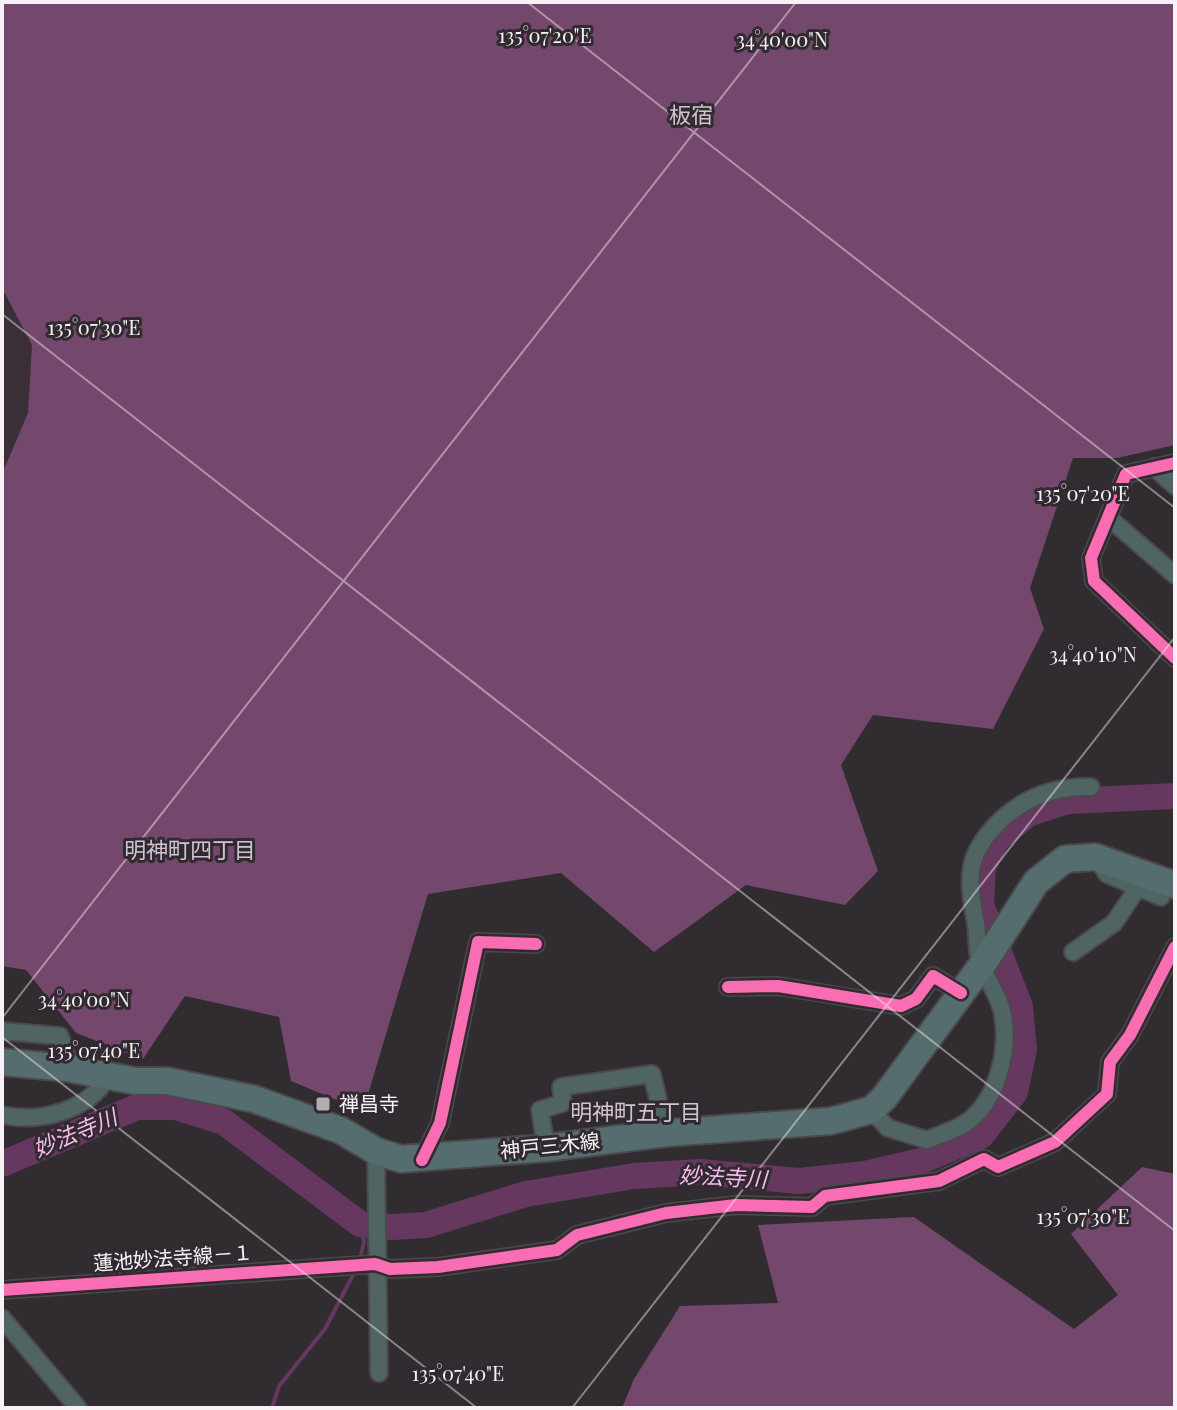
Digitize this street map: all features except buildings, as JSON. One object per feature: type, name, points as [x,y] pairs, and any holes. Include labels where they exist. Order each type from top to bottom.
[{"type":"main road","points":[[871,1110],[983,963],[1036,882],[1065,859],[1095,857],[1168,891]]},
{"type":"main road","name":"神戸三木線","points":[[2,1062],[71,1069],[108,1077],[167,1081],[254,1099],[340,1130],[376,1151],[401,1159],[422,1160],[666,1133],[831,1121],[871,1110]]},
{"type":"street","points":[[1175,463],[1126,474],[1091,558],[1094,581],[1175,658]]},
{"type":"street","points":[[1154,467],[1175,486]]},
{"type":"street","points":[[1109,518],[1175,575]]},
{"type":"street","points":[[871,1110],[888,1128],[927,1140],[970,1120],[985,1103],[996,1082],[1004,1046],[1002,1013],[983,963],[969,898],[969,867],[983,839],[1017,806],[1067,786],[1091,787]]},
{"type":"street","points":[[1095,857],[1107,874],[1137,889],[1168,891]]},
{"type":"street","points":[[1073,952],[1114,923],[1137,889]]},
{"type":"street","points":[[422,1160],[440,1123],[478,942],[536,944]]},
{"type":"street","name":"蓮池妙法寺線－１","points":[[2,1290],[372,1264],[390,1269],[438,1267],[557,1250],[577,1235],[666,1213],[736,1205],[812,1207],[825,1196],[939,1181],[984,1159],[998,1167],[1055,1142],[1107,1094],[1110,1062],[1130,1035],[1175,947]]},
{"type":"street","points":[[728,987],[778,986],[901,1006],[916,999],[933,976],[961,993]]},
{"type":"street","points":[[2,1031],[60,1036],[71,1069]]},
{"type":"street","points":[[546,1148],[540,1110],[563,1103],[561,1087],[652,1074],[666,1133]]},
{"type":"street","points":[[2,1115],[27,1118],[72,1108],[97,1097],[108,1077]]},
{"type":"street","points":[[376,1151],[376,1240],[372,1264],[379,1373]]},
{"type":"street","points":[[2,1318],[78,1408]]},
{"type":"shaded area","points":[[2,2],[1175,2],[1175,445],[1117,458],[1073,458],[1030,588],[1044,629],[993,729],[873,715],[841,765],[878,871],[845,905],[746,885],[654,952],[561,873],[428,894],[363,1111],[291,1081],[279,1017],[185,996],[143,1059],[76,1033],[26,970],[2,966],[2,474],[28,413],[32,345],[2,288]]},
{"type":"shaded area","points":[[2,264],[56,388],[2,503]]},
{"type":"shaded area","points":[[1142,1167],[1175,1174],[1175,1408],[622,1408],[634,1379],[680,1306],[778,1303],[758,1225],[914,1217],[1074,1329],[1118,1295],[1071,1234]]},
{"type":"waterway","name":"妙法寺川","points":[[2,1164],[137,1107],[176,1107],[224,1122],[360,1224],[392,1227],[426,1225],[526,1194],[634,1176],[700,1172],[799,1181],[865,1174],[921,1161],[981,1136],[1015,1092],[1024,1049],[1020,1007],[981,905],[983,867],[997,839],[1028,814],[1068,801],[1175,796]]},
{"type":"waterway","points":[[360,1224],[364,1242],[360,1259]]},
{"type":"waterway","points":[[272,1408],[279,1386],[325,1329],[355,1271]]},
{"type":"cycle path","points":[[1175,463],[1126,474],[1091,558],[1094,581],[1175,658]]},
{"type":"cycle path","points":[[422,1160],[440,1123],[478,942],[536,944]]},
{"type":"cycle path","points":[[2,1290],[375,1264],[390,1269],[438,1267],[557,1250],[577,1235],[666,1213],[736,1205],[812,1207],[825,1196],[939,1181],[984,1159],[998,1167],[1055,1142],[1107,1094],[1110,1062],[1130,1035],[1175,947]]},
{"type":"cycle path","points":[[728,987],[778,986],[901,1006],[916,999],[933,976],[961,993]]},
{"type":"place","name":"禅昌寺","points":[[323,1104]]},
{"type":"district","name":"板宿","points":[[691,115]]},
{"type":"district","name":"明神町四丁目","points":[[190,850]]},
{"type":"district","name":"明神町五丁目","points":[[636,1112]]}]
